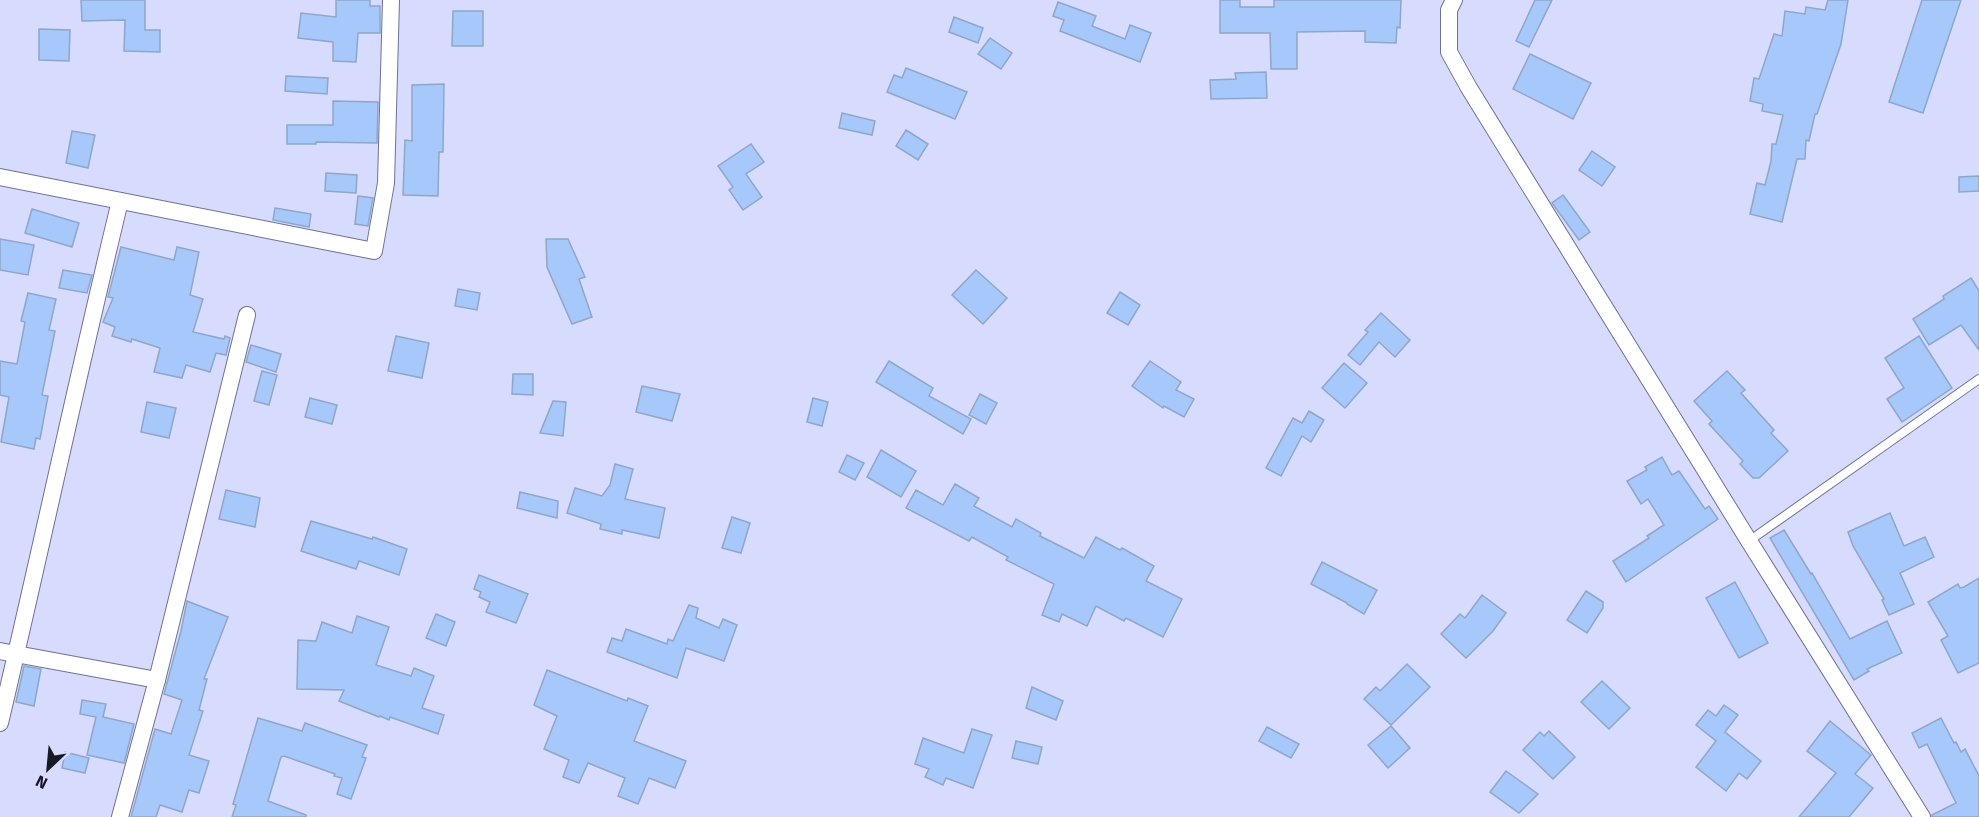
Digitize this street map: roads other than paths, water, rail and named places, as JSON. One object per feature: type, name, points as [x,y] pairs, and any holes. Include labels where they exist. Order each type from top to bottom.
[{"type":"street","points":[[0,177],[374,251],[386,183],[391,0]]},
{"type":"street","points":[[1454,0],[1449,10],[1449,52],[1475,98],[1922,817]]},
{"type":"street","points":[[0,723],[8,652],[51,506],[79,369],[120,201]]},
{"type":"street","points":[[120,817],[157,680],[247,315]]},
{"type":"street","points":[[8,652],[157,680]]},
{"type":"lane","points":[[1749,541],[1979,379]]}]
